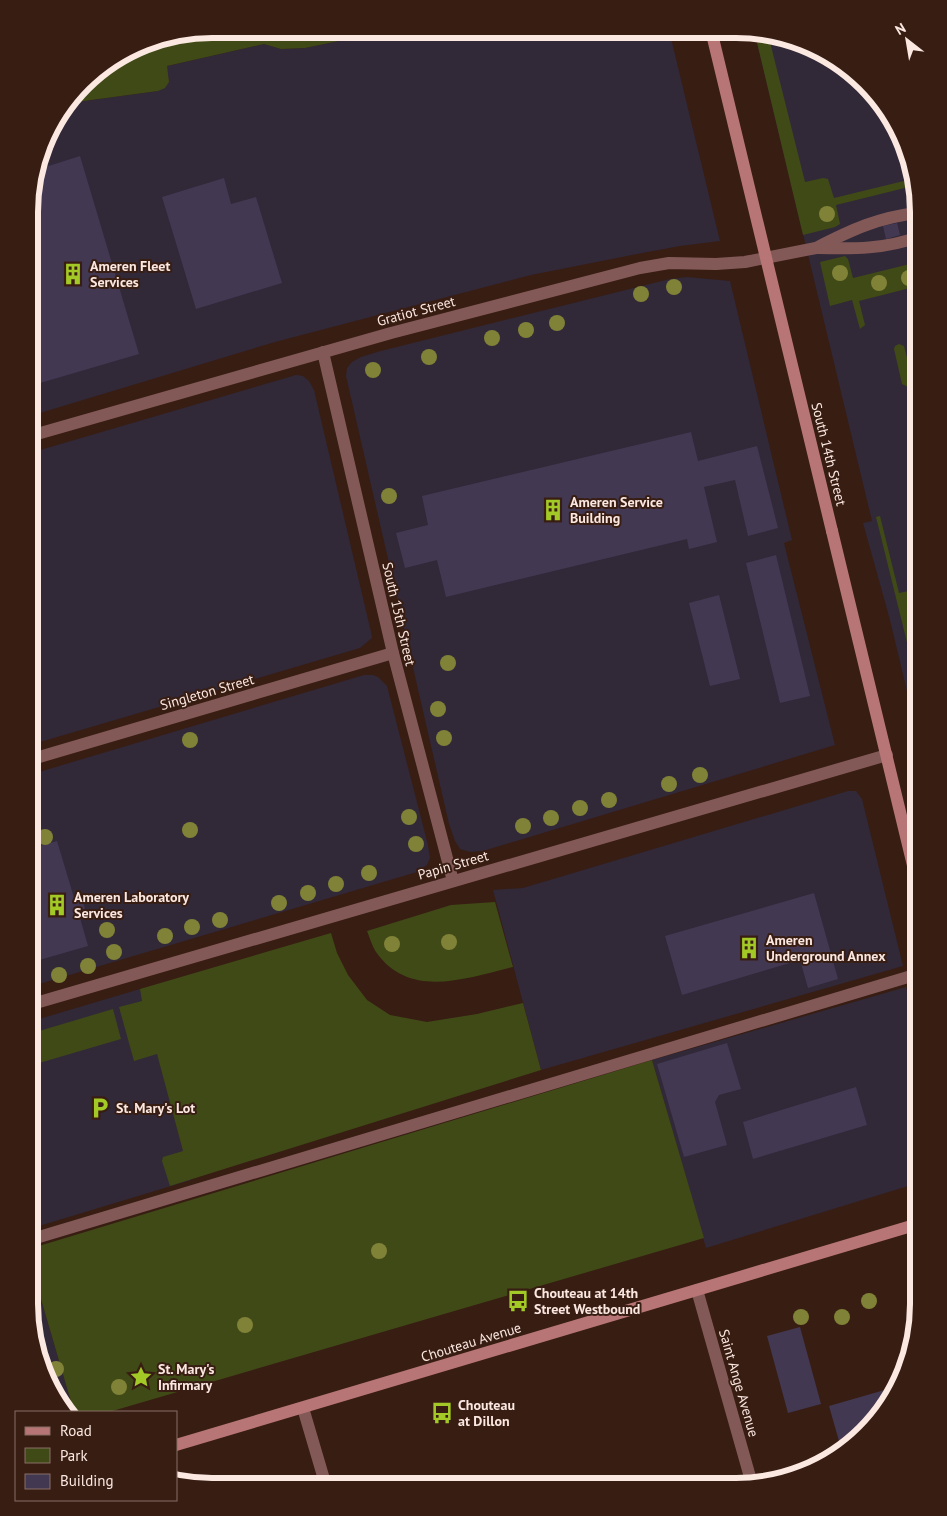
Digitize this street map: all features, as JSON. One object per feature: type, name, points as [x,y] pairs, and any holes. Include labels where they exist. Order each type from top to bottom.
[{"type":"main road","name":"South 14th Street","points":[[713,38],[909,850]]},
{"type":"main road","name":"Chouteau Avenue","points":[[178,1445],[909,1227]]},
{"type":"street","name":"Gratiot Street","points":[[816,248],[851,230],[873,222],[910,215]]},
{"type":"street","name":"Gratiot Street","points":[[38,434],[391,332],[640,268],[669,263],[716,264],[745,262],[816,248],[856,249],[880,247],[910,239]]},
{"type":"street","name":"South 15th Street","points":[[323,352],[393,653],[453,880]]},
{"type":"street","name":"Singleton Street","points":[[38,758],[393,653]]},
{"type":"street","name":"Papin Street","points":[[38,1002],[887,755]]},
{"type":"street","points":[[38,1237],[909,977]]},
{"type":"street","name":"Saint Ange Avenue","points":[[696,1290],[750,1477]]},
{"type":"street","points":[[303,1408],[324,1478]]},
{"type":"shaded area","points":[[353,38],[671,38],[720,241],[680,246],[531,275],[275,342],[38,414],[39,189],[43,167],[51,145],[67,115],[77,102],[158,91],[167,66],[264,44],[281,49],[305,48]]},
{"type":"shaded area","points":[[756,39],[780,43],[802,51],[822,61],[858,89],[886,125],[896,145],[906,178],[910,212],[910,702],[890,620],[863,523],[872,521]]},
{"type":"shaded area","points":[[687,277],[730,281],[792,540],[784,543],[835,745],[483,851],[470,852],[460,849],[449,824],[346,376],[347,368],[352,362],[361,357],[377,352],[670,279]]},
{"type":"shaded area","points":[[296,375],[303,376],[309,381],[314,390],[372,638],[360,648],[38,743],[38,451]]},
{"type":"shaded area","points":[[364,675],[373,675],[378,677],[387,686],[430,858],[427,865],[417,872],[38,984],[38,772]]},
{"type":"shaded area","points":[[848,791],[856,791],[862,799],[903,966],[541,1070],[493,890],[523,888]]},
{"type":"shaded area","points":[[906,987],[909,1000],[909,1186],[706,1248],[652,1060]]},
{"type":"shaded area","name":"St. Mary's Lot","points":[[140,989],[191,1180],[38,1226],[38,1019]]},
{"type":"shaded area","points":[[38,1289],[73,1409],[61,1391],[43,1349],[39,1327]]},
{"type":"green space","points":[[212,38],[353,38],[305,48],[281,49],[264,44],[167,66],[169,82],[165,88],[158,91],[77,102],[97,81],[115,67],[145,51],[167,43],[189,39]]},
{"type":"green space","points":[[756,39],[770,41],[805,182],[823,178],[828,179],[834,198],[906,180],[908,187],[836,205],[840,224],[803,235]]},
{"type":"green space","points":[[845,256],[848,259],[853,278],[910,264],[910,288],[859,301],[865,325],[860,329],[852,300],[830,306],[820,262]]},
{"type":"green space","points":[[899,344],[904,346],[910,369],[910,386],[908,387],[902,384],[894,349]]},
{"type":"green space","points":[[880,516],[899,593],[910,591],[910,653],[876,517]]},
{"type":"green space","points":[[495,902],[513,967],[477,976],[440,982],[422,981],[405,976],[390,967],[376,952],[367,931],[451,905]]},
{"type":"green space","points":[[331,933],[337,953],[348,975],[367,1000],[390,1015],[427,1022],[477,1014],[523,1003],[541,1070],[170,1186],[162,1161],[163,1157],[183,1151],[157,1054],[134,1061],[119,1007],[142,1001],[140,989]]},
{"type":"green space","points":[[113,1009],[121,1039],[38,1063],[38,1031]]},
{"type":"green space","points":[[652,1060],[704,1238],[112,1411],[75,1411],[73,1409],[38,1289],[38,1246]]},
{"type":"building","name":"Ameren Fleet Services","points":[[80,156],[139,354],[38,384],[38,212],[39,189],[43,168]]},
{"type":"building","points":[[224,178],[231,204],[256,197],[282,283],[196,309],[162,197]]},
{"type":"building","points":[[897,223],[900,235],[886,239],[883,226]]},
{"type":"building","name":"Ameren Service Building","points":[[691,432],[698,461],[757,446],[778,528],[748,536],[735,480],[704,487],[717,542],[689,549],[687,539],[446,597],[437,560],[405,568],[396,533],[428,525],[422,496]]},
{"type":"building","points":[[776,555],[810,696],[780,703],[746,563]]},
{"type":"building","points":[[719,595],[740,679],[710,686],[689,603]]},
{"type":"building","name":"Ameren Laboratory Services","points":[[57,841],[75,901],[82,898],[85,909],[78,911],[88,946],[38,960],[38,846]]},
{"type":"building","name":"Ameren Underground Annex","points":[[814,893],[838,979],[808,988],[800,960],[682,995],[665,936]]},
{"type":"building","points":[[727,1043],[741,1089],[719,1095],[715,1102],[727,1145],[684,1157],[657,1064]]},
{"type":"building","points":[[856,1087],[867,1125],[753,1159],[743,1122]]},
{"type":"building","points":[[800,1327],[821,1404],[788,1413],[767,1336]]},
{"type":"building","points":[[887,1389],[873,1410],[844,1440],[839,1441],[829,1406]]},
{"type":"place","name":"Ameren Fleet Services","points":[[73,274]]},
{"type":"place","name":"Ameren Service Building","points":[[553,510]]},
{"type":"place","name":"Ameren Laboratory Services","points":[[57,905]]},
{"type":"place","name":"Ameren Underground Annex","points":[[749,948]]},
{"type":"place","name":"St. Mary's Lot","points":[[100,1108]]},
{"type":"place","name":"Chouteau at 14th Street Westbound","points":[[518,1301]]},
{"type":"place","name":"St. Mary's Infirmary","points":[[141,1377]]},
{"type":"place","name":"Chouteau at Dillon","points":[[442,1413]]}]
